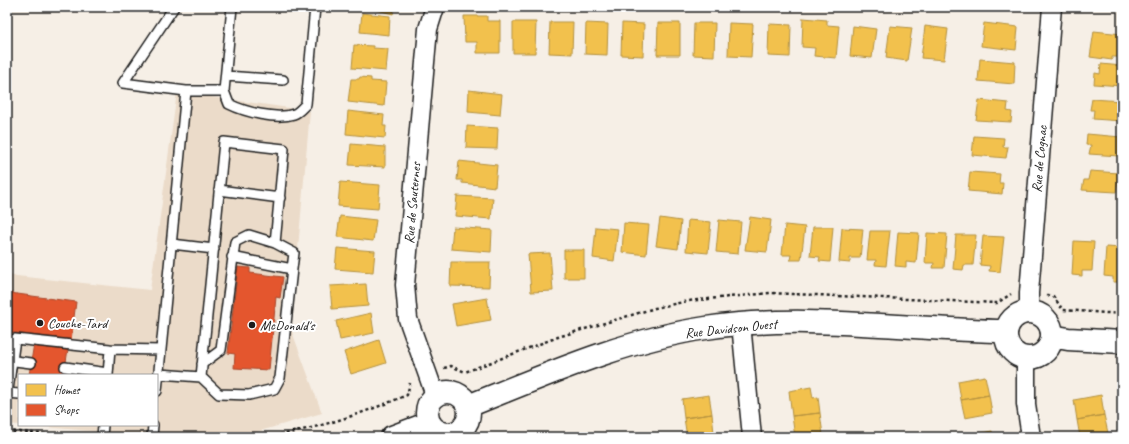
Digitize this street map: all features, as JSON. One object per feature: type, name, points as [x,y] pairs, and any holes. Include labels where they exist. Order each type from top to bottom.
[{"type":"street","name":"Rue de Sauternes","points":[[435,7],[430,18],[428,29],[405,285],[408,319],[435,395]]},
{"type":"street","name":"Rue de Cognac","points":[[1029,311],[1029,293],[1052,7]]},
{"type":"street","points":[[1029,311],[1038,313],[1046,319],[1051,326],[1052,336],[1050,345],[1044,352],[1036,357],[1026,358],[1012,352],[1008,346],[1006,331],[1010,321],[1018,314],[1029,311]]},
{"type":"street","name":"Rue Davidson Ouest","points":[[468,406],[602,354],[674,334],[741,324],[821,322],[1006,331]]},
{"type":"street","points":[[741,324],[752,437]]},
{"type":"street","points":[[1052,336],[1068,339],[1122,342]]},
{"type":"street","points":[[1026,358],[1026,404],[1031,437]]},
{"type":"street","points":[[445,391],[455,392],[463,397],[468,406],[470,414],[468,422],[456,435],[440,433],[429,424],[426,416],[427,408],[435,395],[445,391]]},
{"type":"street","points":[[392,437],[429,424]]},
{"type":"lane","points":[[174,7],[123,83],[186,91],[224,90]]},
{"type":"lane","points":[[232,7],[224,90],[229,104],[244,112],[281,116],[295,114],[306,104],[315,7]]},
{"type":"lane","points":[[226,76],[283,80]]},
{"type":"lane","points":[[158,382],[186,91]]},
{"type":"lane","points":[[201,377],[224,142],[284,149],[275,243]]},
{"type":"lane","points":[[219,190],[280,198]]},
{"type":"lane","points":[[159,374],[201,377],[219,394],[249,395],[274,388],[280,378],[294,253],[275,243],[249,235],[235,242],[221,350],[202,364]]},
{"type":"lane","points":[[172,244],[214,249]]},
{"type":"lane","points":[[232,257],[292,269]]},
{"type":"lane","points":[[18,394],[7,395],[9,361],[16,339],[110,349],[161,350]]},
{"type":"lane","points":[[65,367],[108,374],[110,349]]},
{"type":"lane","points":[[9,361],[31,363]]},
{"type":"lane","points":[[102,437],[103,426]]},
{"type":"lane","points":[[152,437],[154,426]]},
{"type":"path","points":[[1049,295],[1054,296],[1063,310],[1122,314]]},
{"type":"path","points":[[268,437],[296,432],[343,419],[407,395],[411,382],[414,380]]},
{"type":"path","points":[[7,431],[76,437]]},
{"type":"shaded area","points":[[177,92],[310,111],[291,329],[322,413],[240,437],[157,437],[34,426],[158,426],[158,374],[18,374],[18,425],[7,424],[7,275],[150,290]]},
{"type":"building: Homes","points":[[365,7],[395,7],[393,14]]},
{"type":"building: Homes","points":[[362,13],[390,16],[389,35],[360,32]]},
{"type":"building: Homes","points":[[464,16],[487,16],[487,21],[500,21],[500,53],[477,53],[477,42],[465,42]]},
{"type":"building: Homes","points":[[803,18],[827,20],[827,25],[839,26],[836,58],[814,56],[815,48],[802,47]]},
{"type":"building: Homes","points":[[513,22],[536,22],[535,53],[513,53]]},
{"type":"building: Homes","points":[[550,22],[573,22],[572,54],[549,53]]},
{"type":"building: Homes","points":[[586,23],[608,24],[607,55],[585,54]]},
{"type":"building: Homes","points":[[622,23],[644,24],[643,56],[621,55]]},
{"type":"building: Homes","points":[[658,23],[680,23],[680,55],[657,55]]},
{"type":"building: Homes","points":[[694,23],[715,23],[714,56],[693,55]]},
{"type":"building: Homes","points":[[729,23],[753,24],[751,57],[728,56]]},
{"type":"building: Homes","points":[[984,23],[1018,27],[1016,50],[981,46]]},
{"type":"building: Homes","points":[[769,24],[791,25],[790,57],[768,56]]},
{"type":"building: Homes","points":[[853,26],[876,29],[872,58],[850,56]]},
{"type":"building: Homes","points":[[890,26],[912,28],[907,61],[886,58]]},
{"type":"building: Homes","points":[[925,26],[948,29],[944,60],[921,58]]},
{"type":"building: Homes","points":[[1094,31],[1122,34],[1119,57],[1112,57],[1112,60],[1090,57]]},
{"type":"building: Homes","points":[[354,45],[373,46],[373,48],[388,49],[386,71],[352,68]]},
{"type":"building: Homes","points":[[980,59],[1015,62],[1014,84],[978,81]]},
{"type":"building: Homes","points":[[1101,64],[1122,66],[1122,86],[1094,84],[1095,73],[1100,74]]},
{"type":"building: Homes","points":[[360,77],[371,78],[371,81],[386,82],[384,106],[348,102],[351,79],[359,79]]},
{"type":"building: Homes","points":[[469,90],[502,94],[500,115],[468,112]]},
{"type":"building: Homes","points":[[1092,99],[1122,101],[1122,121],[1093,119],[1094,110],[1090,110]]},
{"type":"building: Homes","points":[[979,100],[1008,103],[1007,111],[1012,112],[1011,122],[976,120]]},
{"type":"building: Homes","points":[[348,111],[384,115],[383,126],[386,126],[385,138],[346,134]]},
{"type":"building: Homes","points":[[467,126],[498,128],[497,149],[466,148]]},
{"type":"building: Homes","points":[[1087,134],[1121,137],[1119,156],[1089,154],[1091,145],[1086,145]]},
{"type":"building: Homes","points":[[974,136],[1004,138],[1003,147],[1008,147],[1006,158],[972,155]]},
{"type":"building: Homes","points":[[351,144],[385,147],[385,167],[349,165]]},
{"type":"building: Homes","points":[[459,161],[497,165],[495,187],[462,183],[462,180],[457,180]]},
{"type":"building: Homes","points":[[1090,171],[1119,173],[1116,192],[1082,190],[1084,180],[1088,180]]},
{"type":"building: Homes","points":[[970,172],[1000,174],[999,183],[1003,183],[1002,194],[968,191]]},
{"type":"building: Homes","points":[[340,182],[380,185],[378,209],[338,206]]},
{"type":"building: Homes","points":[[457,196],[493,198],[491,219],[455,216]]},
{"type":"building: Homes","points":[[340,216],[376,220],[373,241],[337,237]]},
{"type":"building: Homes","points":[[750,217],[771,220],[767,252],[745,250]]},
{"type":"building: Homes","points":[[660,218],[681,221],[678,249],[656,246]]},
{"type":"building: Homes","points":[[688,220],[711,222],[708,253],[686,251]]},
{"type":"building: Homes","points":[[719,220],[741,222],[738,254],[716,252]]},
{"type":"building: Homes","points":[[624,223],[649,225],[646,255],[622,252]]},
{"type":"building: Homes","points":[[785,225],[805,227],[801,260],[790,260],[791,255],[782,255]]},
{"type":"building: Homes","points":[[453,227],[492,230],[491,252],[451,249]]},
{"type":"building: Homes","points":[[596,227],[618,229],[614,261],[593,258]]},
{"type":"building: Homes","points":[[813,227],[833,227],[830,262],[819,261],[820,257],[810,256]]},
{"type":"building: Homes","points":[[842,228],[863,229],[860,258],[850,258],[850,263],[839,262]]},
{"type":"building: Homes","points":[[870,231],[890,231],[886,266],[875,265],[876,260],[867,260]]},
{"type":"building: Homes","points":[[898,232],[919,233],[916,263],[906,262],[906,267],[895,266]]},
{"type":"building: Homes","points":[[927,233],[947,234],[944,268],[933,268],[934,263],[925,263]]},
{"type":"building: Homes","points":[[956,235],[976,235],[973,265],[964,265],[963,270],[953,269]]},
{"type":"building: Homes","points":[[983,236],[1004,237],[1000,272],[989,271],[990,266],[980,265]]},
{"type":"building: Homes","points":[[1074,241],[1094,242],[1092,271],[1082,271],[1082,276],[1072,275]]},
{"type":"building: Homes","points":[[1106,247],[1122,248],[1122,282],[1113,282],[1113,277],[1104,276]]},
{"type":"building: Homes","points":[[337,248],[375,251],[373,272],[335,269]]},
{"type":"building: Homes","points":[[564,250],[584,250],[584,278],[564,278]]},
{"type":"building: Homes","points":[[550,253],[553,291],[531,292],[528,254]]},
{"type":"building: Homes","points":[[451,262],[490,262],[489,287],[450,286]]},
{"type":"building: Homes","points":[[366,284],[368,306],[332,309],[330,286]]},
{"type":"building: Homes","points":[[487,298],[491,320],[456,326],[452,304]]},
{"type":"building: Homes","points":[[371,313],[374,333],[340,340],[336,321]]},
{"type":"building: Homes","points":[[379,340],[386,363],[351,374],[344,352]]},
{"type":"building: Homes","points":[[985,376],[989,395],[961,400],[958,381]]},
{"type":"building: Homes","points":[[811,387],[813,398],[818,397],[820,413],[792,416],[789,391]]},
{"type":"building: Homes","points":[[709,395],[712,414],[684,418],[682,399]]},
{"type":"building: Homes","points":[[989,395],[992,413],[965,418],[961,400]]},
{"type":"building: Homes","points":[[1101,395],[1104,415],[1077,420],[1074,400]]},
{"type":"building: Homes","points":[[820,413],[823,435],[795,437],[792,416]]},
{"type":"building: Homes","points":[[712,414],[714,433],[687,437],[684,418]]},
{"type":"building: Homes","points":[[1104,415],[1108,433],[1080,437],[1077,420]]},
{"type":"building: Homes","points":[[992,431],[993,437],[965,437],[965,436]]},
{"type":"building: Shops","name":"McDonald's","points":[[238,267],[250,268],[250,273],[283,277],[280,298],[276,297],[269,370],[234,368],[235,354],[228,353]]},
{"type":"building: Shops","name":"Couche-Tard","points":[[10,293],[76,302],[71,340],[7,332]]},
{"type":"building: Shops","name":"Couche-Tard","points":[[34,343],[68,349],[64,374],[29,374]]},
{"type":"place","name":"Couche-Tard","points":[[40,323]]},
{"type":"place","name":"McDonald's","points":[[252,325]]}]
